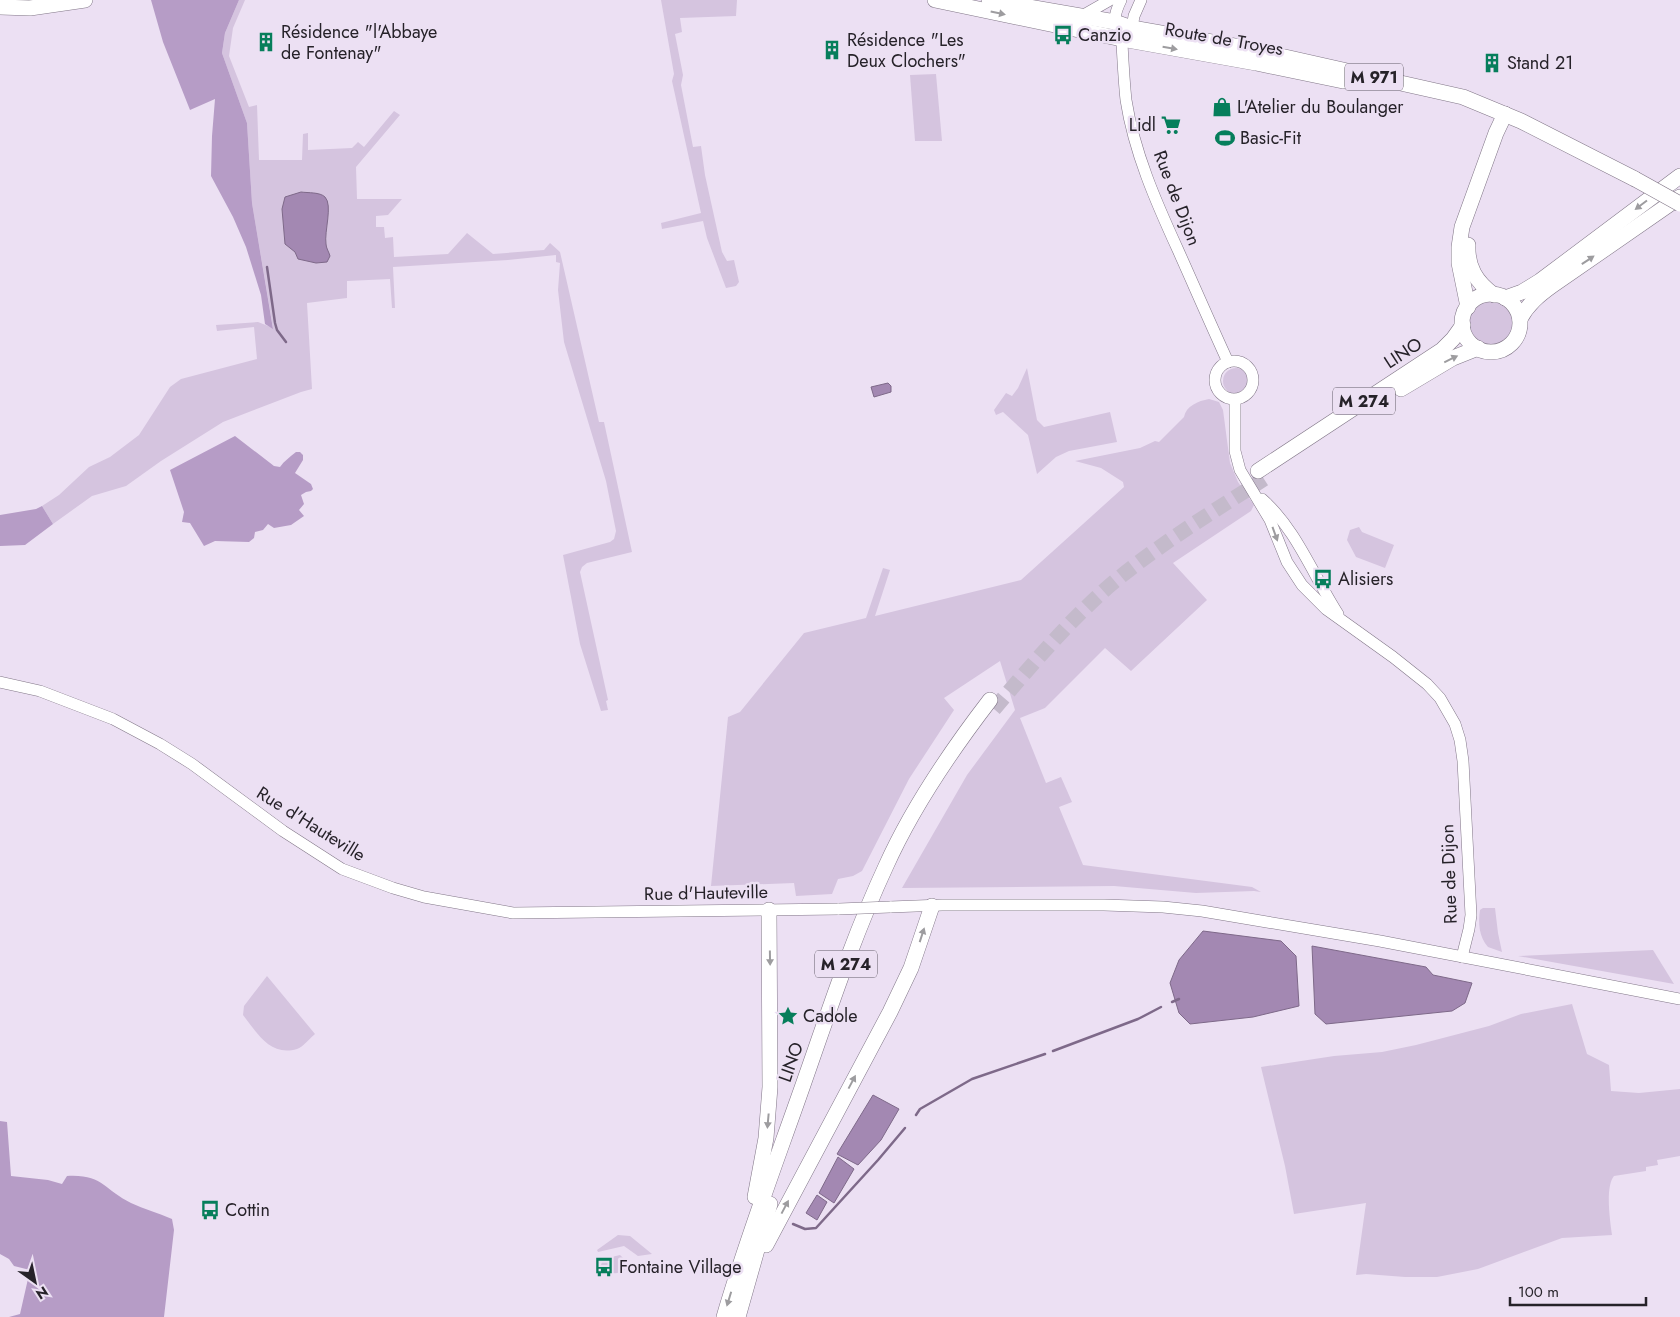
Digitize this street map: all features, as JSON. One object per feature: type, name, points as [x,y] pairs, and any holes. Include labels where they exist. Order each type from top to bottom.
[{"type":"main road","points":[[0,7],[30,8],[85,0]]},
{"type":"main road","name":"M 971","points":[[935,0],[1123,32],[1240,47],[1454,95],[1505,114],[1572,146],[1680,204]]},
{"type":"main road","name":"M 971","points":[[989,0],[1082,16],[1123,32]]},
{"type":"main road","points":[[1505,114],[1504,140],[1473,223],[1468,246],[1468,258],[1478,281],[1514,305],[1520,319]]},
{"type":"main road","points":[[1468,307],[1459,263],[1462,227],[1496,133],[1505,114]]},
{"type":"main road","points":[[1468,307],[1478,298],[1486,295],[1500,297],[1522,292],[1540,281],[1680,176]]},
{"type":"main road","name":"LINO","points":[[1468,307],[1463,325],[1442,350],[1261,475],[1452,358],[1478,348],[1492,352],[1510,345],[1518,334],[1520,319],[1535,299],[1680,197]]},
{"type":"main road","points":[[1463,325],[1467,339],[1478,348]]},
{"type":"main road","name":"LINO","points":[[724,1317],[744,1248],[851,950],[886,864],[933,781],[958,744],[992,704],[936,793],[895,869],[871,922],[770,1203],[738,1317]]},
{"type":"main road","points":[[749,1282],[785,1207],[890,1012],[911,968],[932,906]]},
{"type":"main road","points":[[744,1248],[766,1138],[770,1087],[769,910]]},
{"type":"street","points":[[1082,16],[1110,0]]},
{"type":"street","points":[[1121,0],[1115,12],[1123,32]]},
{"type":"street","points":[[1123,32],[1134,16],[1141,0]]},
{"type":"street","name":"Rue de Dijon","points":[[1123,32],[1122,60],[1126,101],[1151,190],[1228,362]]},
{"type":"street","points":[[1228,362],[1241,362],[1246,365],[1253,377],[1253,383],[1247,395],[1235,400],[1222,396],[1215,385],[1215,374],[1218,368],[1228,362]]},
{"type":"street","name":"Rue de Dijon","points":[[1235,400],[1235,451],[1240,470],[1270,520],[1284,555],[1297,578],[1336,617],[1427,684],[1448,709],[1457,732],[1463,762],[1471,915],[1462,957]]},
{"type":"street","name":"Rue de Dijon","points":[[1253,491],[1274,509],[1288,528],[1341,620]]},
{"type":"street","name":"Rue d'Hauteville","points":[[0,682],[48,694],[121,723],[192,764],[283,831],[342,869],[393,888],[424,897],[513,913],[1104,904],[1163,907],[1294,925],[1462,957]]},
{"type":"street","points":[[1462,957],[1680,999]]},
{"type":"shaded area","points":[[151,0],[239,0],[225,33],[222,53],[247,123],[252,203],[273,329],[265,324],[261,295],[246,247],[233,217],[211,176],[215,99],[190,110],[163,42]]},
{"type":"shaded area","points":[[239,0],[245,0],[233,28],[229,56],[249,107],[257,105],[259,160],[302,160],[303,134],[308,133],[308,150],[352,148],[358,142],[364,147],[394,111],[400,115],[356,167],[357,199],[402,199],[388,215],[376,216],[376,227],[384,227],[385,238],[393,237],[394,257],[448,254],[467,233],[493,254],[544,250],[550,243],[560,252],[599,422],[604,422],[632,552],[587,563],[580,572],[608,700],[606,701],[608,710],[601,711],[580,644],[563,555],[610,542],[614,539],[616,531],[606,481],[564,342],[558,290],[560,263],[556,262],[556,255],[393,267],[395,308],[392,308],[390,279],[347,281],[347,298],[307,303],[312,389],[223,422],[161,461],[126,486],[92,496],[53,524],[42,506],[59,495],[89,467],[110,457],[139,435],[170,387],[181,379],[257,359],[254,327],[217,331],[216,325],[258,322],[273,328],[252,203],[247,123],[222,53],[225,33]]},
{"type":"shaded area","points":[[661,0],[737,0],[736,16],[680,18],[682,32],[675,34],[683,75],[681,85],[693,147],[701,146],[705,175],[722,252],[727,261],[734,260],[739,282],[736,286],[726,288],[707,238],[703,221],[662,229],[661,223],[701,213],[672,81],[674,74]]},
{"type":"shaded area","points":[[936,74],[942,141],[915,141],[910,75]]},
{"type":"shaded area","points":[[301,192],[320,194],[327,201],[326,247],[330,256],[327,262],[316,263],[298,259],[295,252],[285,244],[282,209],[285,197]]},
{"type":"shaded area","points":[[1492,300],[1505,304],[1511,310],[1515,323],[1511,336],[1505,342],[1492,346],[1479,342],[1473,336],[1469,323],[1473,310],[1479,304]]},
{"type":"shaded area","points":[[1027,368],[1037,420],[1044,427],[1110,412],[1117,442],[1069,451],[1056,457],[1037,474],[1028,435],[1003,412],[996,415],[994,410],[1006,393],[1012,396],[1018,388]]},
{"type":"shaded area","points":[[1236,368],[1245,372],[1249,381],[1245,390],[1236,394],[1227,390],[1223,381],[1227,372]]},
{"type":"shaded area","points":[[888,383],[891,386],[891,392],[874,397],[871,387]]},
{"type":"shaded area","points":[[1209,399],[1219,402],[1223,410],[1230,463],[1238,482],[1254,505],[1251,511],[1173,563],[1207,600],[1131,671],[1105,648],[1045,708],[1020,718],[1046,783],[1061,777],[1072,802],[1059,807],[1083,865],[1252,887],[1261,892],[1196,893],[1114,886],[902,888],[967,775],[1015,710],[1000,661],[944,698],[954,710],[909,779],[862,871],[853,876],[838,879],[832,894],[796,896],[794,883],[711,886],[728,717],[740,712],[804,633],[866,618],[883,568],[890,570],[875,616],[1021,580],[1124,487],[1123,482],[1101,468],[1075,461],[1140,448],[1155,441],[1159,442],[1184,417],[1190,407]]},
{"type":"shaded area","points":[[235,436],[274,466],[280,467],[296,452],[300,452],[303,455],[303,460],[295,473],[311,484],[313,489],[301,495],[304,504],[299,510],[304,516],[291,525],[274,528],[268,524],[263,530],[255,532],[254,538],[249,542],[215,541],[204,546],[190,523],[182,522],[184,512],[170,470]]},
{"type":"shaded area","points":[[42,506],[53,524],[25,545],[0,546],[0,515],[36,509]]},
{"type":"shaded area","points":[[1359,527],[1362,532],[1394,545],[1385,568],[1356,557],[1347,540],[1350,530]]},
{"type":"shaded area","points":[[1483,908],[1495,908],[1502,952],[1488,947],[1483,939],[1479,920],[1480,910]]},
{"type":"shaded area","points":[[1203,931],[1281,941],[1296,956],[1299,1006],[1253,1017],[1190,1024],[1179,1013],[1170,983],[1179,960]]},
{"type":"shaded area","points":[[1312,946],[1426,967],[1433,975],[1472,983],[1465,1003],[1452,1011],[1326,1024],[1315,1014]]},
{"type":"shaded area","points":[[1653,950],[1674,984],[1518,956]]},
{"type":"shaded area","points":[[267,976],[315,1034],[297,1049],[288,1051],[272,1047],[259,1036],[243,1015],[244,1006]]},
{"type":"shaded area","points":[[1572,1004],[1587,1054],[1609,1065],[1611,1091],[1639,1093],[1680,1089],[1680,1156],[1657,1160],[1658,1165],[1646,1167],[1646,1171],[1614,1176],[1611,1181],[1609,1196],[1612,1235],[1562,1238],[1478,1269],[1437,1277],[1356,1275],[1366,1203],[1294,1214],[1285,1166],[1261,1067],[1334,1056],[1382,1052],[1489,1026],[1521,1014]]},
{"type":"shaded area","points":[[873,1095],[899,1109],[881,1140],[858,1165],[837,1154]]},
{"type":"shaded area","points":[[0,1121],[7,1122],[11,1176],[48,1180],[62,1184],[67,1176],[79,1176],[96,1180],[131,1203],[172,1219],[174,1230],[164,1317],[9,1317],[20,1314],[30,1270],[14,1266],[9,1259],[0,1254]]},
{"type":"shaded area","points":[[838,1157],[854,1169],[834,1203],[819,1193]]},
{"type":"shaded area","points":[[817,1195],[827,1202],[817,1220],[806,1213]]},
{"type":"shaded area","points":[[618,1235],[630,1236],[652,1254],[638,1256],[624,1246],[598,1252],[597,1250]]},
{"type":"shaded area","points":[[620,1255],[626,1263],[624,1271],[610,1272],[605,1270],[607,1267],[601,1265],[603,1259]]},
{"type":"waterway","points":[[267,267],[275,323],[277,330],[286,342]]},
{"type":"waterway","points":[[1172,1002],[1179,999]]},
{"type":"waterway","points":[[1053,1051],[1138,1019],[1161,1007]]},
{"type":"waterway","points":[[916,1115],[920,1109],[972,1079],[1045,1054]]},
{"type":"waterway","points":[[793,1224],[805,1229],[816,1228],[905,1128]]},
{"type":"tunnel","points":[[994,709],[1063,631],[1108,587],[1164,544],[1264,479]]},
{"type":"place","name":"Canzio","points":[[1063,35]]},
{"type":"place","name":"Résidence \"l'Abbaye de Fontenay\"","points":[[266,42]]},
{"type":"place","name":"Résidence \"Les Deux Clochers\"","points":[[832,50]]},
{"type":"place","name":"Stand 21","points":[[1492,63]]},
{"type":"place","name":"L'Atelier du Boulanger","points":[[1222,107]]},
{"type":"place","name":"Lidl","points":[[1171,125]]},
{"type":"place","name":"Basic-Fit","points":[[1225,138]]},
{"type":"place","name":"Alisiers","points":[[1323,579]]},
{"type":"place","name":"Cadole","points":[[788,1016]]},
{"type":"place","name":"Cottin","points":[[210,1210]]},
{"type":"place","name":"Fontaine Village","points":[[604,1267]]}]
